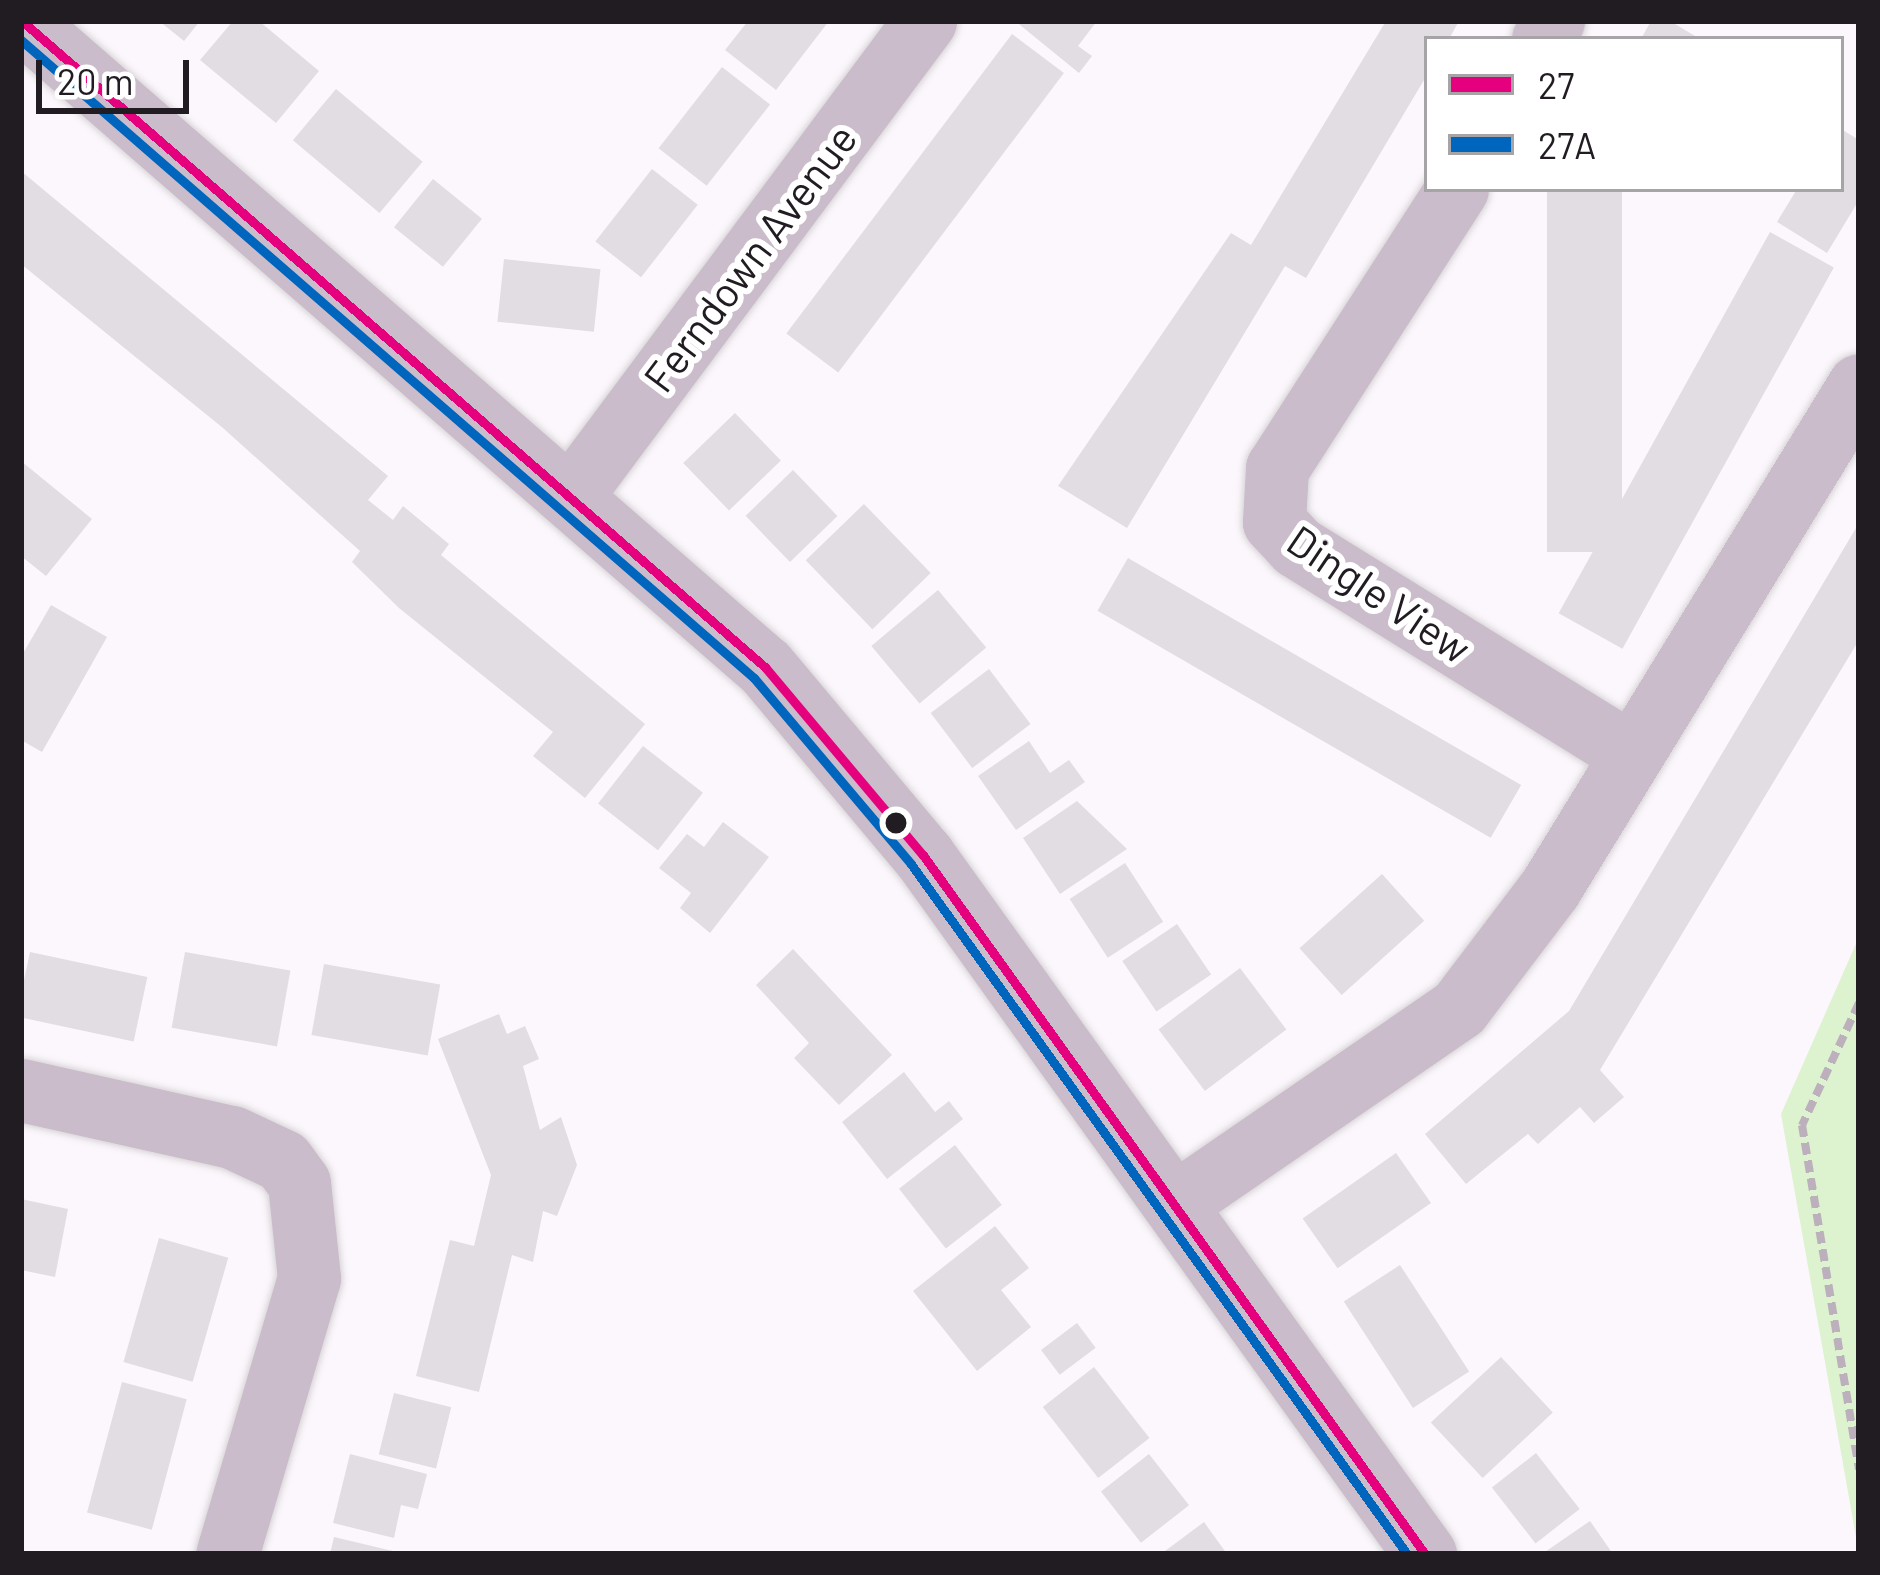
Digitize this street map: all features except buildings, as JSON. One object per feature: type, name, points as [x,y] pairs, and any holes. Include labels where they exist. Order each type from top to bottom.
[{"type":"street","points":[[22,21],[573,493],[765,667],[923,855],[1177,1202],[1425,1554]]},
{"type":"street","name":"Ferndown Avenue","points":[[573,493],[925,21]]},
{"type":"street","name":"Dingle View","points":[[1455,192],[1277,468],[1274,522],[1296,546],[1632,754]]},
{"type":"street","points":[[1177,1202],[1459,1008],[1632,754],[1859,385]]},
{"type":"street","points":[[21,1090],[232,1137],[284,1161],[298,1184],[309,1278],[227,1554]]},
{"type":"path","points":[[1859,1003],[1802,1125],[1859,1469]]},
{"type":"green space","points":[[1859,937],[1859,1554],[1781,1114]]},
{"type":"transit line","name":"27","points":[[22,21],[765,667],[923,855],[1425,1554]]},
{"type":"transit line","name":"27A","points":[[21,40],[754,678],[911,864],[1407,1554]]}]
